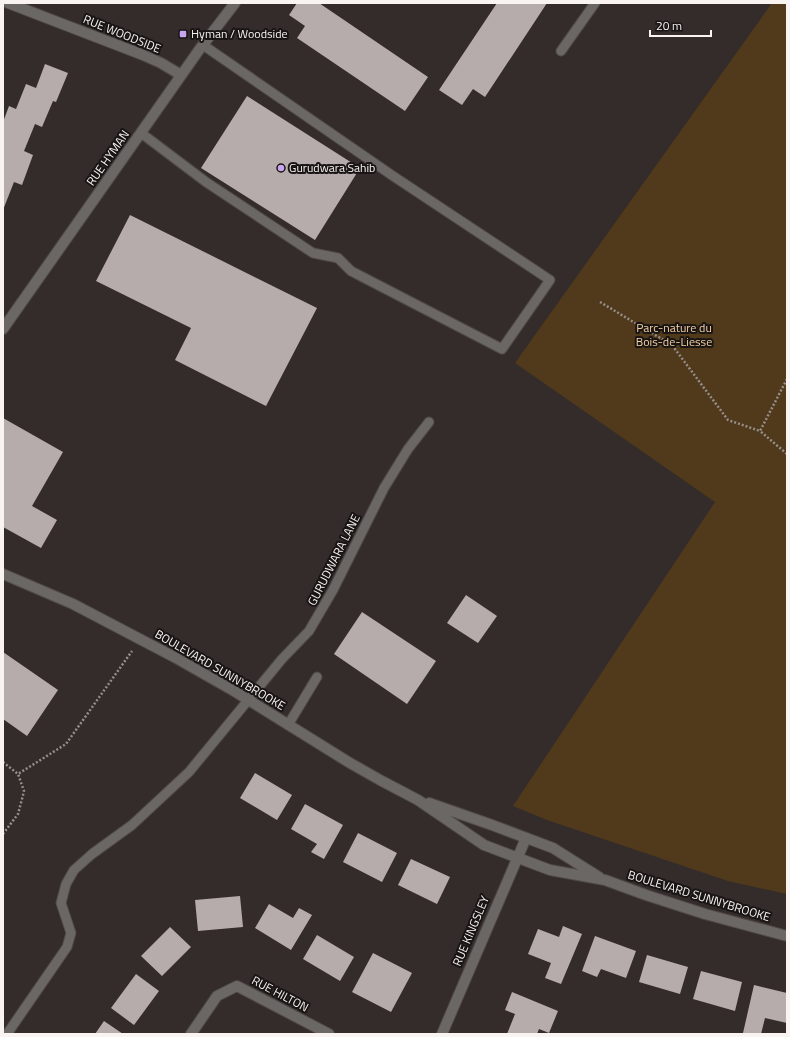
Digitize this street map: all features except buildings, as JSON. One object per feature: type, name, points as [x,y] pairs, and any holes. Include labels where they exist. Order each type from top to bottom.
[{"type":"street","name":"RUE WOODSIDE","points":[[8,3],[143,55],[161,63],[181,75]]},
{"type":"street","name":"RUE HYMAN","points":[[3,329],[181,75],[236,3]]},
{"type":"street","name":"BOULEVARD SUNNYBROOKE","points":[[3,574],[73,604],[176,658],[248,700],[324,748],[418,800],[484,845],[550,870],[605,880],[705,914],[787,936]]},
{"type":"street","name":"BOULEVARD SUNNYBROOKE","points":[[418,800],[492,825],[553,848],[605,880]]},
{"type":"street","name":"RUE KINGSLEY","points":[[442,1034],[526,838]]},
{"type":"street","name":"RUE HILTON","points":[[190,1034],[217,996],[237,986],[329,1034]]},
{"type":"lane","points":[[561,51],[595,3]]},
{"type":"lane","points":[[141,133],[206,182],[314,253],[338,258],[351,271],[502,350],[550,280],[393,176],[203,45]]},
{"type":"lane","name":"GURUDWARA LANE","points":[[7,1034],[67,947],[71,933],[61,903],[66,884],[74,870],[92,854],[132,825],[189,772],[282,659],[309,631],[333,590],[384,488],[408,449],[429,422]]},
{"type":"lane","points":[[288,725],[317,677]]},
{"type":"path","points":[[600,302],[672,345],[728,420],[760,431],[787,454]]},
{"type":"path","points":[[760,431],[787,379]]},
{"type":"path","points":[[18,774],[66,744],[127,659]]},
{"type":"path","points":[[3,762],[18,774],[24,791],[18,814],[3,834]]},
{"type":"green space","name":"Parc-nature du Bois-de-Liesse","points":[[772,3],[787,3],[787,894],[728,881],[547,820],[513,806],[715,502],[515,363]]},
{"type":"place","name":"Hyman / Woodside","points":[[183,34]]},
{"type":"place","name":"Gurudwara Sahib","points":[[281,168]]}]
